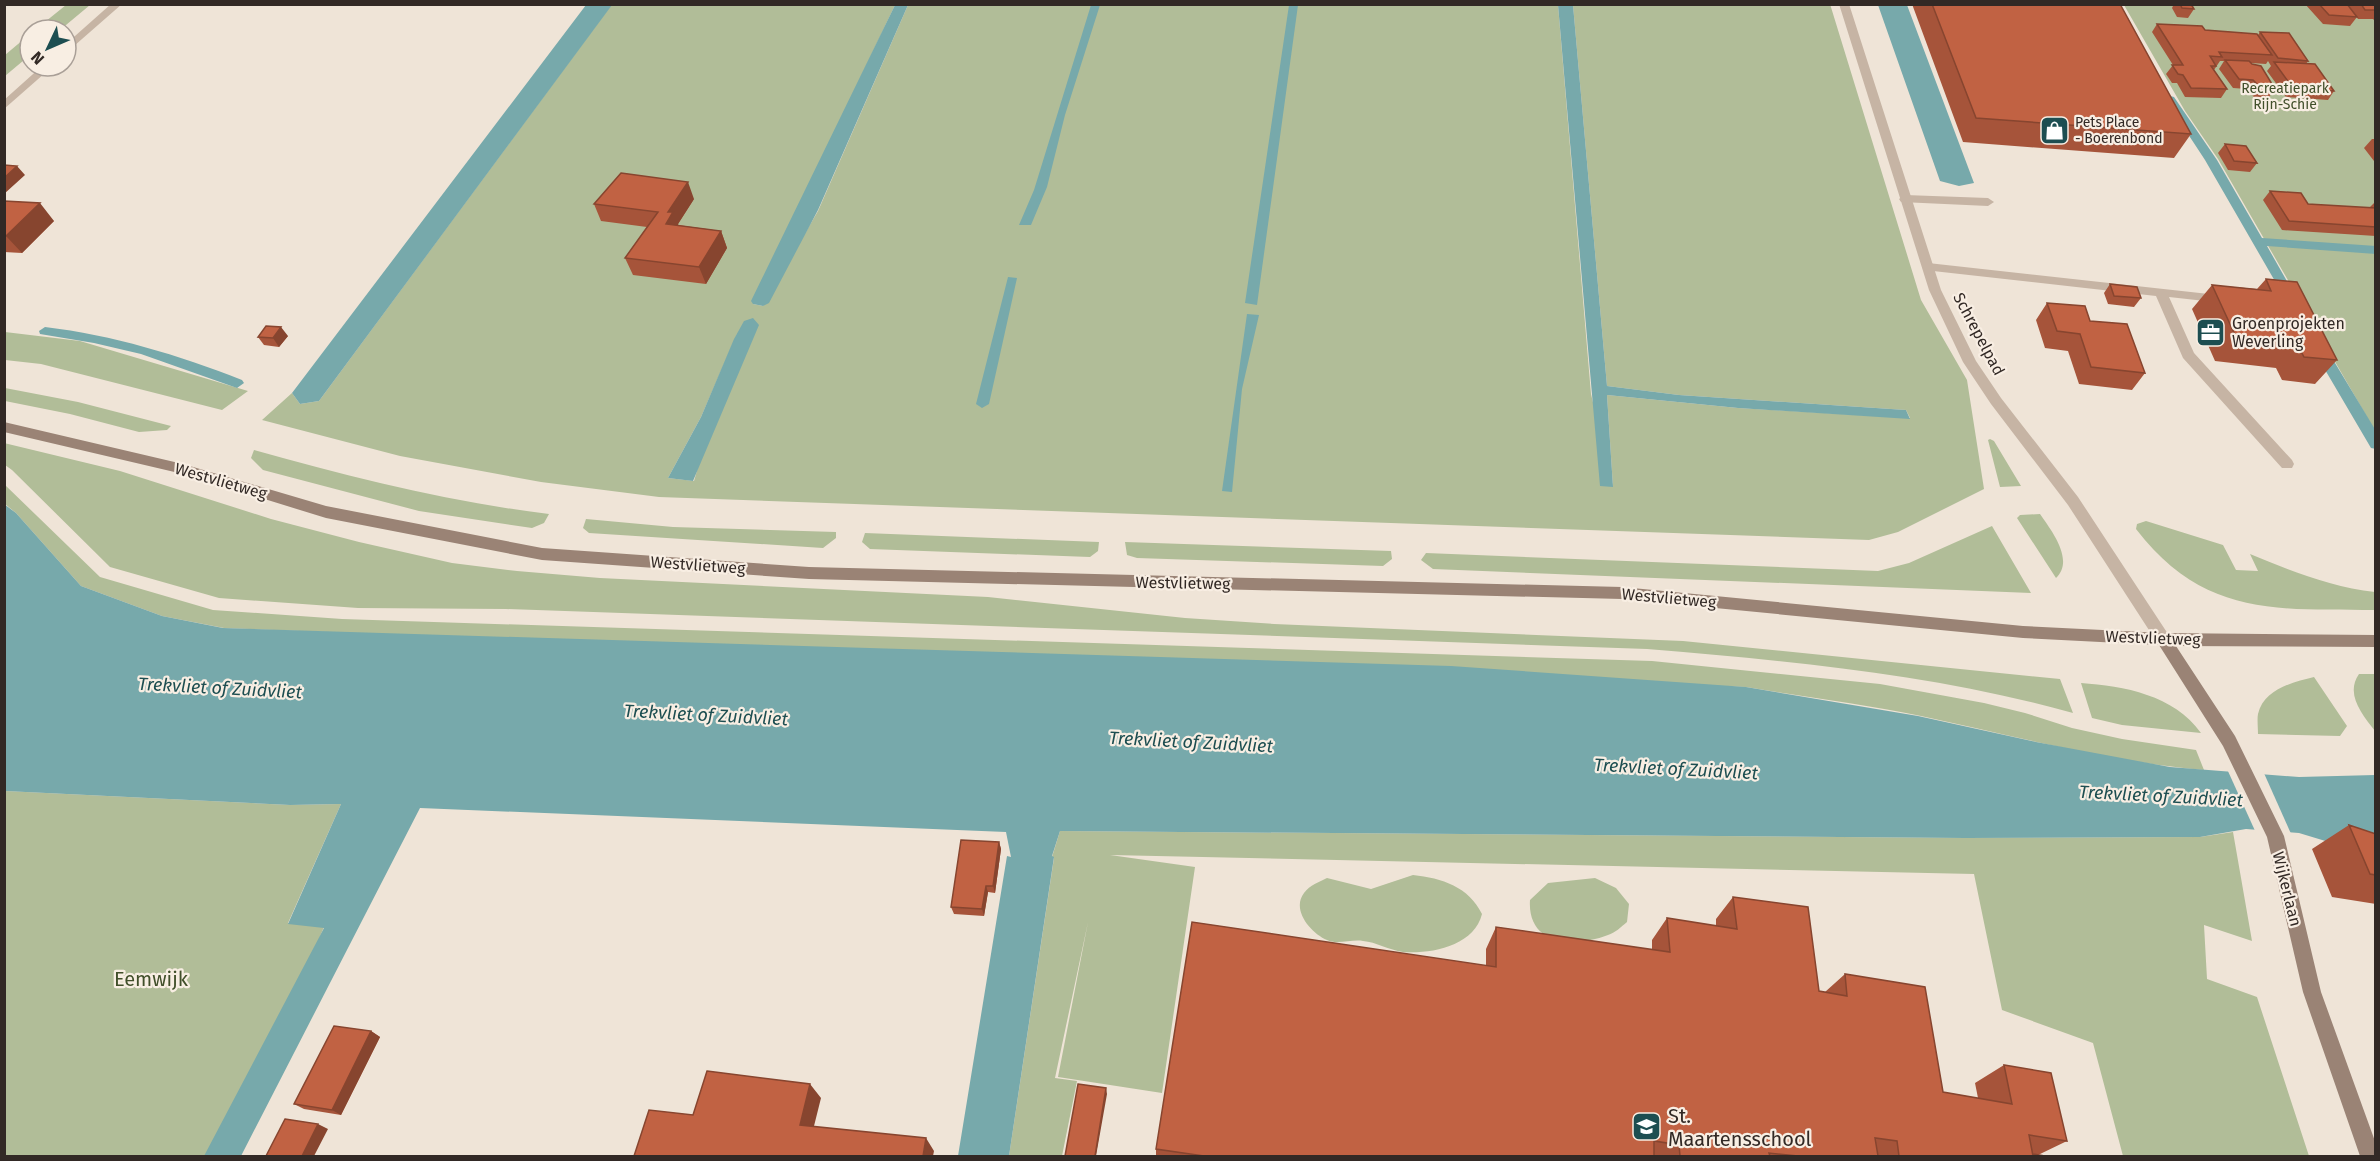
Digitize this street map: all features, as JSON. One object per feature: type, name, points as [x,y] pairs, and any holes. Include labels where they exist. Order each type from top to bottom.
[{"type":"street","points":[[78,39],[117,4]]},
{"type":"street","name":"Schrepelpad","points":[[1844,4],[1935,290],[1971,362],[1996,401],[2073,501],[2163,639]]},
{"type":"street","points":[[4,105],[34,78]]},
{"type":"street","points":[[1905,199],[1988,202]]},
{"type":"street","points":[[1928,267],[2225,299]]},
{"type":"street","points":[[2160,291],[2188,355],[2287,464]]},
{"type":"street","name":"Westvlietweg","points":[[4,428],[183,469],[326,512],[542,554],[809,573],[1622,593],[2023,632],[2163,639],[2376,641]]},
{"type":"street","name":"Wijkerlaan","points":[[2163,639],[2229,741],[2275,836],[2312,992],[2370,1156]]},
{"type":"green space","points":[[612,4],[895,5],[753,304],[763,306],[818,211],[908,5],[1558,5],[1591,394],[1613,487],[1607,395],[1738,408],[1910,418],[1906,410],[1679,395],[1607,386],[1573,5],[1830,4],[1921,300],[1967,380],[1984,489],[1898,532],[1869,540],[659,497],[541,482],[400,456],[262,420],[292,393],[300,404],[319,401]],"holes":[[[737,334],[694,481],[668,478],[701,417]]]},
{"type":"green space","points":[[66,5],[90,5],[74,18],[50,18]]},
{"type":"green space","name":"Recreatiepark Rijn-Schie","points":[[2124,5],[2375,5],[2375,431],[2218,159],[2185,111]]},
{"type":"green space","points":[[18,44],[18,65],[5,76],[5,55]]},
{"type":"green space","points":[[5,332],[80,341],[248,391],[222,410],[41,364],[5,360]]},
{"type":"green space","points":[[5,388],[78,402],[171,426],[167,430],[139,432],[70,414],[5,401]]},
{"type":"green space","points":[[1988,440],[1994,441],[2021,486],[2000,487]]},
{"type":"green space","points":[[4,443],[120,471],[271,519],[452,563],[600,578],[988,597],[1185,618],[1274,624],[1683,641],[2060,679],[2073,713],[1968,688],[1862,671],[1647,649],[506,609],[358,608],[219,598],[110,567],[5,465]]},
{"type":"green space","points":[[254,450],[400,488],[474,503],[549,514],[544,523],[532,528],[419,511],[263,470],[251,458]]},
{"type":"green space","points":[[4,484],[100,577],[213,610],[342,619],[1652,661],[1880,684],[1984,703],[2072,728],[2122,739],[2196,750],[2204,770],[2097,755],[1899,712],[1746,687],[224,628],[162,616],[81,586],[16,513],[5,504]]},
{"type":"green space","points":[[2040,514],[2055,537],[2062,554],[2061,571],[2056,578],[2017,518],[2020,515]]},
{"type":"green space","points":[[586,519],[673,527],[836,532],[836,538],[823,548],[589,533],[583,528]]},
{"type":"green space","points":[[2146,521],[2223,545],[2236,570],[2258,571],[2250,554],[2327,582],[2375,592],[2375,610],[2274,607],[2244,602],[2215,593],[2188,579],[2162,558],[2136,529],[2137,524]]},
{"type":"green space","points":[[1992,526],[2031,593],[1433,569],[1421,560],[1426,553],[1878,571],[1909,563]]},
{"type":"green space","points":[[865,533],[1099,542],[1098,551],[1090,557],[870,549],[862,542]]},
{"type":"green space","points":[[1125,542],[1391,551],[1392,559],[1383,566],[1137,558],[1127,555]]},
{"type":"green space","points":[[2359,674],[2375,674],[2375,731],[2354,696],[2355,681]]},
{"type":"green space","points":[[2314,677],[2347,726],[2340,736],[2258,734],[2258,714],[2266,698],[2280,688]]},
{"type":"green space","points":[[2081,683],[2131,690],[2163,701],[2190,720],[2201,733],[2122,725],[2092,718]]},
{"type":"green space","name":"Eemwijk","points":[[5,791],[290,805],[341,804],[288,923],[324,927],[226,1156],[5,1156]]},
{"type":"green space","points":[[1060,831],[1965,838],[2200,837],[2233,832],[2252,941],[2204,925],[2207,979],[2257,997],[2309,1156],[2123,1156],[2093,1043],[2002,1010],[1974,874],[1110,855],[1195,867],[1162,1093],[1058,1077],[1088,922],[1055,1078],[1077,1081],[1062,1156],[1009,1156],[1054,858],[1052,857]]},
{"type":"green space","points":[[1413,875],[1444,882],[1470,897],[1482,914],[1470,934],[1461,941],[1439,949],[1403,952],[1368,942],[1327,940],[1309,927],[1301,913],[1301,900],[1304,893],[1327,878],[1371,889]]},
{"type":"green space","points":[[1595,878],[1616,888],[1629,904],[1627,922],[1620,928],[1611,934],[1595,939],[1568,942],[1544,935],[1536,927],[1531,915],[1530,900],[1548,883]]},
{"type":"water","points":[[586,5],[612,5],[319,401],[300,404],[292,393]]},
{"type":"water","points":[[895,5],[908,5],[818,210],[769,303],[763,306],[753,304],[751,301]]},
{"type":"water","points":[[1091,5],[1100,5],[1065,115],[1047,187],[1031,225],[1019,225],[1034,190]]},
{"type":"water","points":[[1289,5],[1298,5],[1257,305],[1245,303]]},
{"type":"water","points":[[1558,5],[1573,5],[1607,386],[1679,395],[1906,410],[1910,419],[1738,408],[1607,395],[1613,487],[1600,486]]},
{"type":"water","points":[[1878,5],[1907,5],[1974,183],[1959,186],[1940,181]]},
{"type":"water","points":[[1008,277],[1017,278],[989,404],[982,408],[976,404]]},
{"type":"water","points":[[1247,314],[1259,315],[1242,389],[1232,492],[1222,491]]},
{"type":"water","points":[[753,318],[759,325],[693,481],[668,478],[701,417],[734,339],[744,321]]},
{"type":"water","name":"Trekvliet of Zuidvliet","points":[[4,504],[16,513],[81,586],[162,616],[223,628],[1451,666],[1746,687],[1918,716],[2036,742],[2170,767],[2299,777],[2375,775],[2375,856],[2299,833],[2246,829],[2200,837],[1965,838],[1060,831],[1052,856],[1054,857],[1009,1156],[958,1156],[1007,856],[1011,857],[1006,832],[420,808],[241,1156],[204,1156],[324,928],[288,924],[341,804],[290,805],[5,791]]},
{"type":"pier","points":[[2227,769],[2263,771],[2292,836],[2256,833]]},
{"type":"building","points":[[1932,4],[2120,4],[2191,134],[1976,118]]},
{"type":"building","points":[[2180,4],[2191,4],[2194,9],[2182,8]]},
{"type":"building","points":[[2319,4],[2347,4],[2357,17],[2329,15]]},
{"type":"building","points":[[2361,4],[2376,4],[2376,10],[2365,10]]},
{"type":"building","points":[[2157,24],[2202,26],[2205,30],[2257,34],[2272,55],[2219,52],[2222,57],[2210,56],[2216,66],[2211,66],[2227,89],[2191,88],[2183,75],[2178,74],[2172,65],[2183,65]]},
{"type":"building","points":[[2260,32],[2289,33],[2308,61],[2278,58]]},
{"type":"building","points":[[2225,60],[2249,61],[2261,66],[2275,89],[2261,88],[2253,80],[2239,79]]},
{"type":"building","points":[[2274,62],[2315,64],[2334,91],[2293,88]]},
{"type":"building","points":[[2225,144],[2246,146],[2257,163],[2234,161]]},
{"type":"building","points":[[4,165],[17,166],[4,178]]},
{"type":"building","points":[[621,173],[688,182],[668,212],[673,212],[666,224],[721,231],[699,267],[625,258],[658,212],[594,204]]},
{"type":"building","points":[[2270,191],[2301,193],[2308,204],[2376,208],[2376,227],[2289,221]]},
{"type":"building","points":[[4,201],[40,203],[4,236]]},
{"type":"building","points":[[2266,279],[2297,282],[2337,360],[2304,357],[2297,344],[2236,337],[2212,285],[2271,291]]},
{"type":"building","points":[[2110,284],[2137,287],[2141,298],[2114,296]]},
{"type":"building","points":[[2047,303],[2085,306],[2090,321],[2127,324],[2145,373],[2091,367],[2080,334],[2057,331]]},
{"type":"building","points":[[266,326],[281,327],[273,338],[258,337]]},
{"type":"building","points":[[2349,825],[2376,834],[2376,875],[2370,874]]},
{"type":"building","points":[[961,840],[999,842],[993,886],[986,886],[982,909],[951,907]]},
{"type":"building","points":[[1733,897],[1808,907],[1819,991],[1847,996],[1845,974],[1925,987],[1943,1092],[2012,1104],[2004,1065],[2051,1073],[2067,1141],[2029,1135],[2033,1156],[1899,1156],[1897,1141],[1875,1138],[1878,1156],[1798,1156],[1769,1153],[1770,1156],[1680,1156],[1679,1145],[1654,1141],[1654,1156],[1204,1156],[1156,1149],[1192,922],[1496,967],[1496,927],[1670,952],[1667,918],[1737,929]]},
{"type":"building","points":[[334,1026],[371,1031],[332,1110],[294,1104]]},
{"type":"building","points":[[707,1071],[810,1084],[800,1125],[926,1138],[923,1156],[634,1156],[649,1110],[693,1115]]},
{"type":"building","points":[[1078,1084],[1106,1088],[1095,1156],[1065,1156]]},
{"type":"building","points":[[285,1119],[318,1124],[302,1156],[266,1156]]},
{"type":"waterway","points":[[2170,99],[2211,160],[2291,299]]},
{"type":"waterway","points":[[2259,242],[2376,250]]},
{"type":"waterway","points":[[45,331],[70,334],[142,350],[237,383]]},
{"type":"waterway","points":[[2321,351],[2376,444]]},
{"type":"place","name":"Pets Place - Boerenbond","points":[[2054,130]]},
{"type":"place","name":"Groenprojekten Weverling","points":[[2211,332]]},
{"type":"place","name":"St. Maartensschool","points":[[1647,1127]]}]
